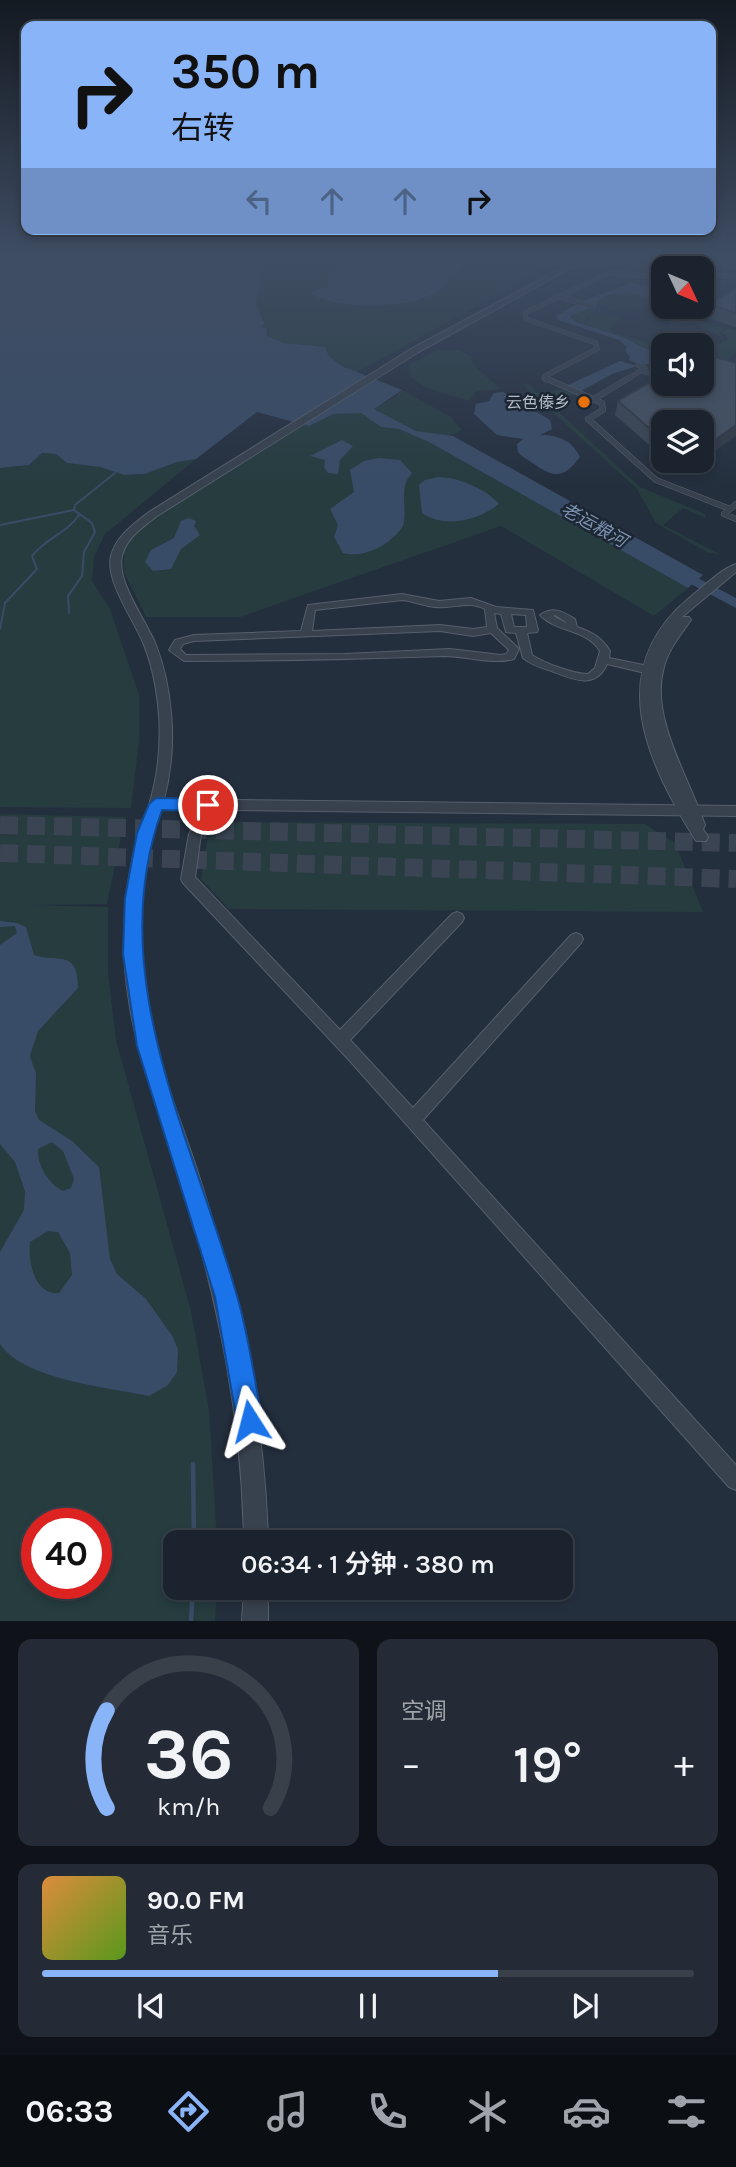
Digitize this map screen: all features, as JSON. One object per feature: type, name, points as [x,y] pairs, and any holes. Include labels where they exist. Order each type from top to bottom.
[{"type":"street","points":[[255,1530],[250,1421],[240,1359],[226,1297],[147,1046],[138,1002],[132,954],[133,898],[146,833],[163,774],[165,715],[159,673],[145,633],[115,577],[113,566],[116,550],[134,526],[414,351],[447,335]]},
{"type":"street","points":[[572,335],[596,343],[597,349],[545,376],[546,380],[602,403],[603,410],[588,419],[656,480],[733,507]]},
{"type":"street","points":[[593,400],[640,368],[651,372]]},
{"type":"street","points":[[733,507],[724,514],[736,519]]},
{"type":"street","points":[[688,809],[661,736],[653,671],[675,633],[701,600],[729,578],[736,567]]},
{"type":"street","points":[[306,634],[312,607],[406,597],[439,604],[475,601],[489,610],[530,612],[534,628],[521,631],[509,628],[506,611]]},
{"type":"street","points":[[489,610],[492,629],[513,646],[514,652],[510,657],[478,659],[447,653],[367,657],[184,658],[174,650],[179,642],[194,638],[359,634],[444,628],[479,634],[492,629]]},
{"type":"street","points":[[521,631],[527,656],[538,665],[573,678],[594,677],[601,670],[603,646],[572,626]]},
{"type":"street","points":[[603,660],[653,671]]},
{"type":"street","points":[[156,804],[736,811]]},
{"type":"street","points":[[195,834],[188,879],[340,1040],[736,1480]]},
{"type":"street","points":[[340,1040],[457,918]]},
{"type":"street","points":[[412,1121],[576,939]]},
{"type":"street","points":[[255,1621],[256,1600]]},
{"type":"green space","points":[[268,335],[425,335],[355,373],[329,356],[327,349],[274,341]]},
{"type":"green space","points":[[615,335],[651,344],[651,351],[625,338]]},
{"type":"green space","points":[[725,335],[736,335],[736,351],[729,359],[732,366],[714,363],[714,342],[718,344],[715,346],[729,339]]},
{"type":"green space","points":[[438,350],[459,350],[471,356],[473,365],[501,389],[477,391],[469,401],[427,388],[411,377],[409,365]]},
{"type":"green space","points":[[527,383],[540,395],[559,389],[576,395],[565,395],[550,404],[640,487],[705,514],[706,518],[683,508],[663,525],[721,555],[707,552],[656,523],[637,489],[523,385]]},
{"type":"green space","points":[[402,390],[451,417],[462,430],[451,435],[429,434],[417,431],[373,408],[396,397]]},
{"type":"green space","points":[[361,413],[381,427],[399,429],[429,442],[688,588],[654,616],[501,526],[240,617],[146,617],[124,572],[124,551],[130,539],[155,515],[301,424],[309,426],[334,414]]},
{"type":"green space","points":[[42,453],[56,454],[67,463],[100,467],[124,475],[145,474],[177,462],[196,459],[105,534],[94,557],[92,581],[110,609],[139,695],[139,741],[131,808],[0,807],[0,468],[29,465]]},
{"type":"green space","points":[[0,814],[125,817],[107,904],[30,905],[108,907],[108,973],[116,1040],[191,1311],[209,1410],[216,1530],[163,1530],[163,1600],[216,1600],[215,1621],[0,1621]]},
{"type":"green space","points":[[210,822],[645,824],[675,843],[703,912],[229,909],[201,879]]},
{"type":"water","points":[[0,335],[267,335],[284,343],[325,347],[329,356],[344,367],[402,390],[374,409],[416,431],[453,436],[703,575],[688,588],[429,442],[399,429],[381,427],[361,413],[334,414],[309,426],[257,412],[196,459],[177,462],[145,474],[124,475],[100,467],[67,463],[56,454],[42,453],[29,465],[0,468]]},
{"type":"water","points":[[603,335],[625,338],[651,351],[651,364],[640,365],[629,360],[630,356],[625,351],[627,347],[619,340]]},
{"type":"water","points":[[620,361],[637,366],[612,374],[581,391],[566,386]]},
{"type":"water","points":[[503,392],[550,420],[552,429],[540,435],[558,437],[573,446],[580,457],[570,468],[561,474],[544,470],[518,452],[517,444],[523,439],[497,435],[474,414],[476,404],[489,401],[494,393]]},
{"type":"water","points":[[342,440],[353,446],[340,460],[338,474],[328,473],[324,467],[325,460],[310,456]]},
{"type":"water","points":[[379,458],[400,460],[412,473],[405,485],[403,526],[392,539],[377,548],[360,554],[343,553],[334,537],[338,525],[330,509],[354,492],[350,470],[364,461]]},
{"type":"water","points":[[438,477],[471,485],[487,493],[499,504],[491,510],[462,521],[431,518],[422,513],[419,485],[425,480]]},
{"type":"water","points":[[189,518],[196,521],[194,526],[200,535],[181,549],[171,569],[153,571],[145,562],[151,550],[174,538],[181,521]]},
{"type":"water","points":[[0,921],[26,927],[34,955],[65,960],[75,968],[78,988],[38,1031],[30,1056],[36,1074],[35,1111],[39,1120],[72,1141],[99,1167],[110,1259],[117,1274],[146,1299],[173,1337],[178,1350],[177,1372],[168,1385],[149,1396],[47,1374],[12,1356],[0,1344],[0,1252],[24,1210],[25,1191],[15,1162],[0,1144],[0,945],[17,933],[15,926],[0,927]],"holes":[[[52,1142],[63,1151],[74,1179],[71,1188],[63,1191],[49,1179],[38,1155],[38,1149]],[[48,1231],[58,1232],[70,1253],[72,1275],[59,1293],[50,1292],[38,1283],[30,1259],[30,1242]]]},
{"type":"building","points":[[714,357],[736,363],[736,425],[714,441],[714,410],[651,410],[651,430],[618,401],[651,382],[651,396],[714,396]]},
{"type":"waterway","points":[[74,510],[75,505],[115,473]]},
{"type":"waterway","points":[[0,525],[74,510]]},
{"type":"waterway","points":[[69,613],[68,596],[82,576],[84,552],[95,532],[92,523],[74,510]]},
{"type":"waterway","points":[[0,629],[5,603],[37,569],[32,556],[79,515]]},
{"type":"waterway","name":"老运粮河","points":[[675,570],[736,604]]},
{"type":"waterway","points":[[193,1464],[194,1530]]},
{"type":"waterway","points":[[191,1621],[192,1600]]},
{"type":"tunnel","points":[[0,825],[736,843]]},
{"type":"tunnel","points":[[0,853],[736,879]]},
{"type":"place","name":"云色傣乡","points":[[584,402]]},
{"type":"route","points":[[208,805],[156,804],[146,833],[133,898],[132,954],[147,1046],[226,1297],[250,1421]]}]
